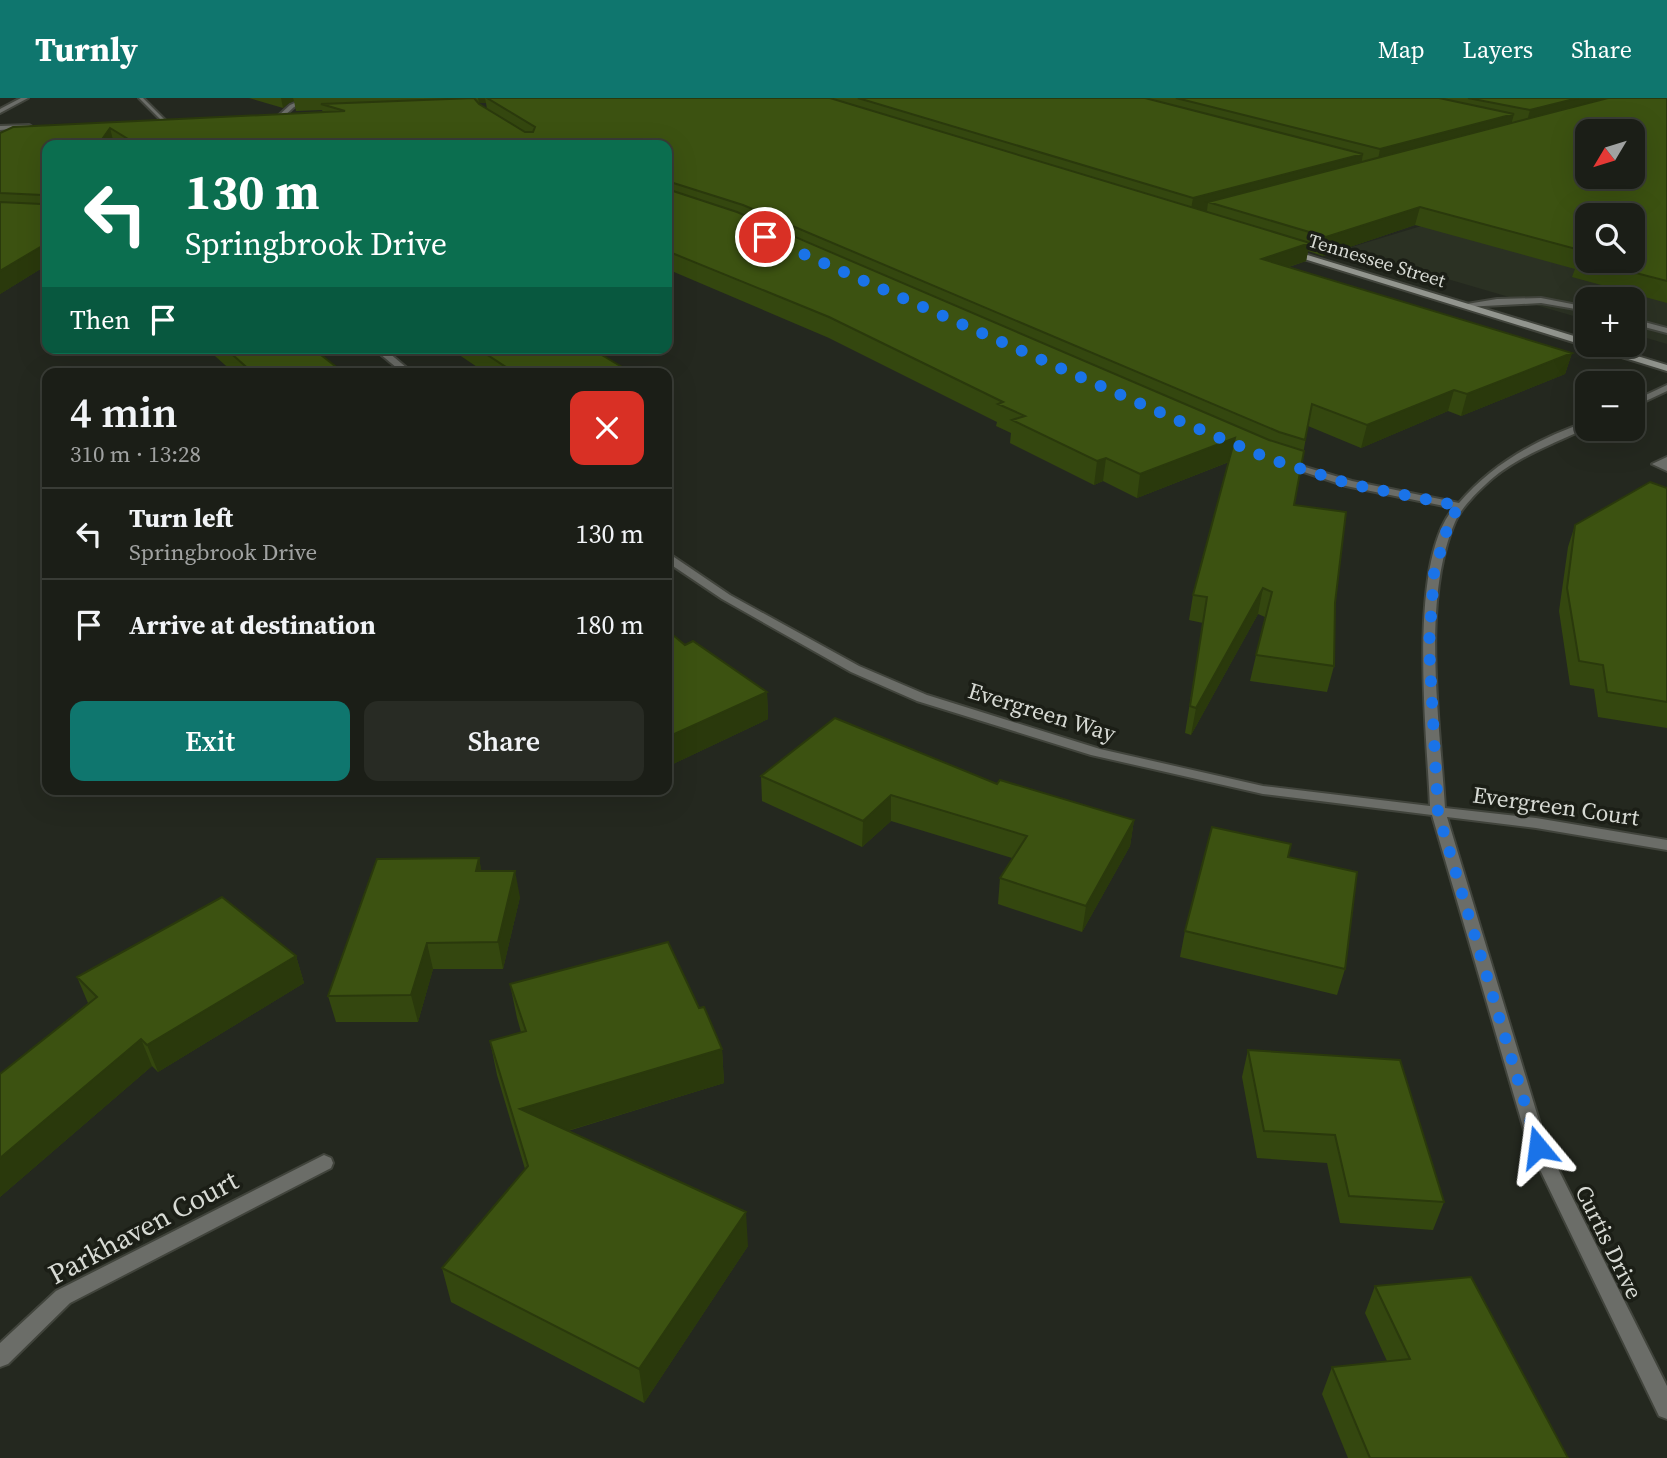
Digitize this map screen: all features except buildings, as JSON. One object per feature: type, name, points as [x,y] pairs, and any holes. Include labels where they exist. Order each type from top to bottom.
[{"type":"main road","name":"Tennessee Street","points":[[1280,248],[1575,339]]},
{"type":"main road","points":[[1632,357],[1667,368]]},
{"type":"street","points":[[0,111],[24,98]]},
{"type":"street","points":[[141,99],[166,121]]},
{"type":"street","points":[[280,117],[292,106],[306,100]]},
{"type":"street","points":[[267,117],[293,116]]},
{"type":"street","points":[[152,122],[178,121]]},
{"type":"street","points":[[0,128],[43,126]]},
{"type":"street","points":[[1465,305],[1523,298],[1557,300],[1575,305]]},
{"type":"street","points":[[1645,325],[1667,331]]},
{"type":"street","points":[[385,354],[403,368]]},
{"type":"street","points":[[1645,398],[1667,388]]},
{"type":"street","name":"Curtis Drive","points":[[1575,430],[1521,455],[1482,482],[1450,519],[1434,573],[1429,645],[1438,813],[1538,1147],[1667,1409]]},
{"type":"street","points":[[1270,459],[1350,484],[1460,506]]},
{"type":"street","points":[[1667,460],[1657,464],[1667,468]]},
{"type":"street","name":"Evergreen Way","points":[[672,560],[726,597],[843,663],[922,698],[1096,752],[1263,790],[1438,813]]},
{"type":"street","name":"Evergreen Court","points":[[1438,813],[1536,823],[1667,845]]},
{"type":"street","name":"Parkhaven Court","points":[[0,1357],[63,1297],[324,1163]]},
{"type":"shaded area","points":[[1667,151],[1667,344],[1645,338],[1645,287],[1575,287],[1575,316],[1345,249],[1575,180],[1575,189],[1645,189],[1645,168]]},
{"type":"route","points":[[765,237],[1270,459],[1350,484],[1460,506],[1450,519],[1434,573],[1429,645],[1438,813],[1538,1147]]}]
